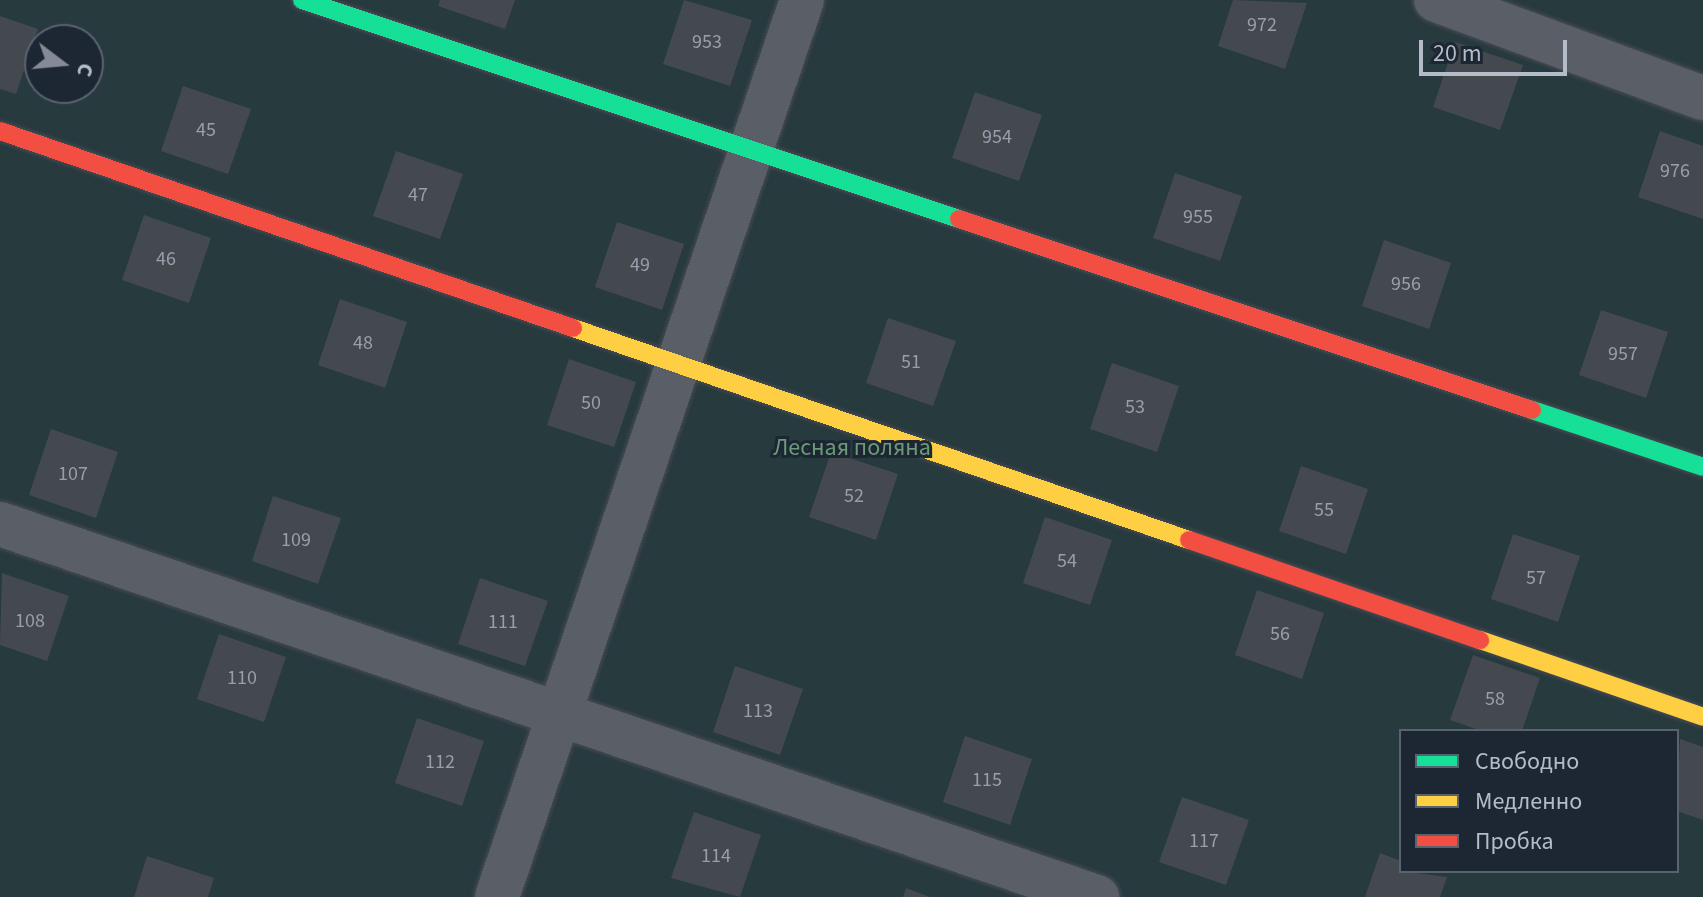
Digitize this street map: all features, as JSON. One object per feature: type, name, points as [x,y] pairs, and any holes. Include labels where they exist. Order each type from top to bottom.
[{"type":"street","points":[[302,0],[1703,467]]},
{"type":"street","points":[[497,897],[802,0]]},
{"type":"street","points":[[1436,0],[1703,98]]},
{"type":"street","points":[[0,131],[1703,717]]},
{"type":"street","points":[[0,524],[1097,897]]},
{"type":"green space","name":"Лесная поляна","points":[[0,0],[1703,0],[1703,897],[0,897]]},
{"type":"building","points":[[440,0],[515,0],[505,29],[438,6]]},
{"type":"building","points":[[684,0],[752,20],[730,86],[663,64]]},
{"type":"building","points":[[1233,0],[1307,3],[1285,69],[1218,46]]},
{"type":"building","points":[[0,16],[24,24],[24,70],[16,94],[0,89]]},
{"type":"building","points":[[1455,42],[1523,65],[1500,130],[1433,107]]},
{"type":"building","points":[[183,86],[251,109],[228,174],[161,151]]},
{"type":"building","points":[[975,92],[1042,115],[1019,181],[952,158]]},
{"type":"building","points":[[1660,131],[1703,146],[1703,219],[1638,197]]},
{"type":"building","points":[[396,151],[463,174],[440,239],[373,216]]},
{"type":"building","points":[[1175,173],[1242,196],[1220,261],[1153,238]]},
{"type":"building","points":[[144,215],[211,238],[189,303],[122,280]]},
{"type":"building","points":[[617,222],[684,244],[662,310],[595,287]]},
{"type":"building","points":[[1384,240],[1451,263],[1429,329],[1362,306]]},
{"type":"building","points":[[340,299],[407,322],[385,388],[318,365]]},
{"type":"building","points":[[1601,310],[1668,332],[1646,398],[1579,375]]},
{"type":"building","points":[[888,318],[956,341],[933,406],[866,383]]},
{"type":"building","points":[[569,359],[636,382],[614,447],[547,425]]},
{"type":"building","points":[[1112,363],[1179,386],[1157,452],[1090,429]]},
{"type":"building","points":[[51,429],[118,452],[96,518],[29,495]]},
{"type":"building","points":[[831,452],[898,474],[876,540],[809,517]]},
{"type":"building","points":[[1301,466],[1368,489],[1346,554],[1279,531]]},
{"type":"building","points":[[273,496],[341,518],[318,584],[252,561]]},
{"type":"building","points":[[1045,517],[1112,540],[1090,605],[1023,583]]},
{"type":"building","points":[[1513,534],[1580,556],[1558,622],[1491,599]]},
{"type":"building","points":[[2,573],[69,596],[47,661],[0,645]]},
{"type":"building","points":[[480,578],[548,601],[525,666],[458,644]]},
{"type":"building","points":[[1257,590],[1324,613],[1302,679],[1235,655]]},
{"type":"building","points":[[219,634],[286,657],[264,722],[197,699]]},
{"type":"building","points":[[1473,655],[1540,678],[1523,729],[1476,729],[1450,720]]},
{"type":"building","points":[[735,666],[803,689],[780,755],[713,732]]},
{"type":"building","points":[[417,718],[484,741],[462,806],[395,783]]},
{"type":"building","points":[[965,736],[1032,759],[1010,825],[943,802]]},
{"type":"building","points":[[1680,739],[1703,747],[1703,820],[1679,812]]},
{"type":"building","points":[[1182,797],[1249,820],[1226,885],[1159,862]]},
{"type":"building","points":[[694,812],[761,835],[740,897],[671,878]]},
{"type":"building","points":[[1380,853],[1399,860],[1399,873],[1447,877],[1440,897],[1365,897]]},
{"type":"building","points":[[147,856],[214,878],[208,897],[134,897]]},
{"type":"building","points":[[906,888],[930,897],[903,897]]},
{"type":"traffic: fast","points":[[302,0],[959,219]]},
{"type":"traffic: fast","points":[[1532,410],[1703,467]]},
{"type":"traffic: slow","points":[[573,328],[1189,540]]},
{"type":"traffic: slow","points":[[1480,640],[1703,717]]},
{"type":"traffic: jam","points":[[0,131],[573,328]]},
{"type":"traffic: jam","points":[[959,219],[1532,410]]},
{"type":"traffic: jam","points":[[1189,540],[1480,640]]}]
